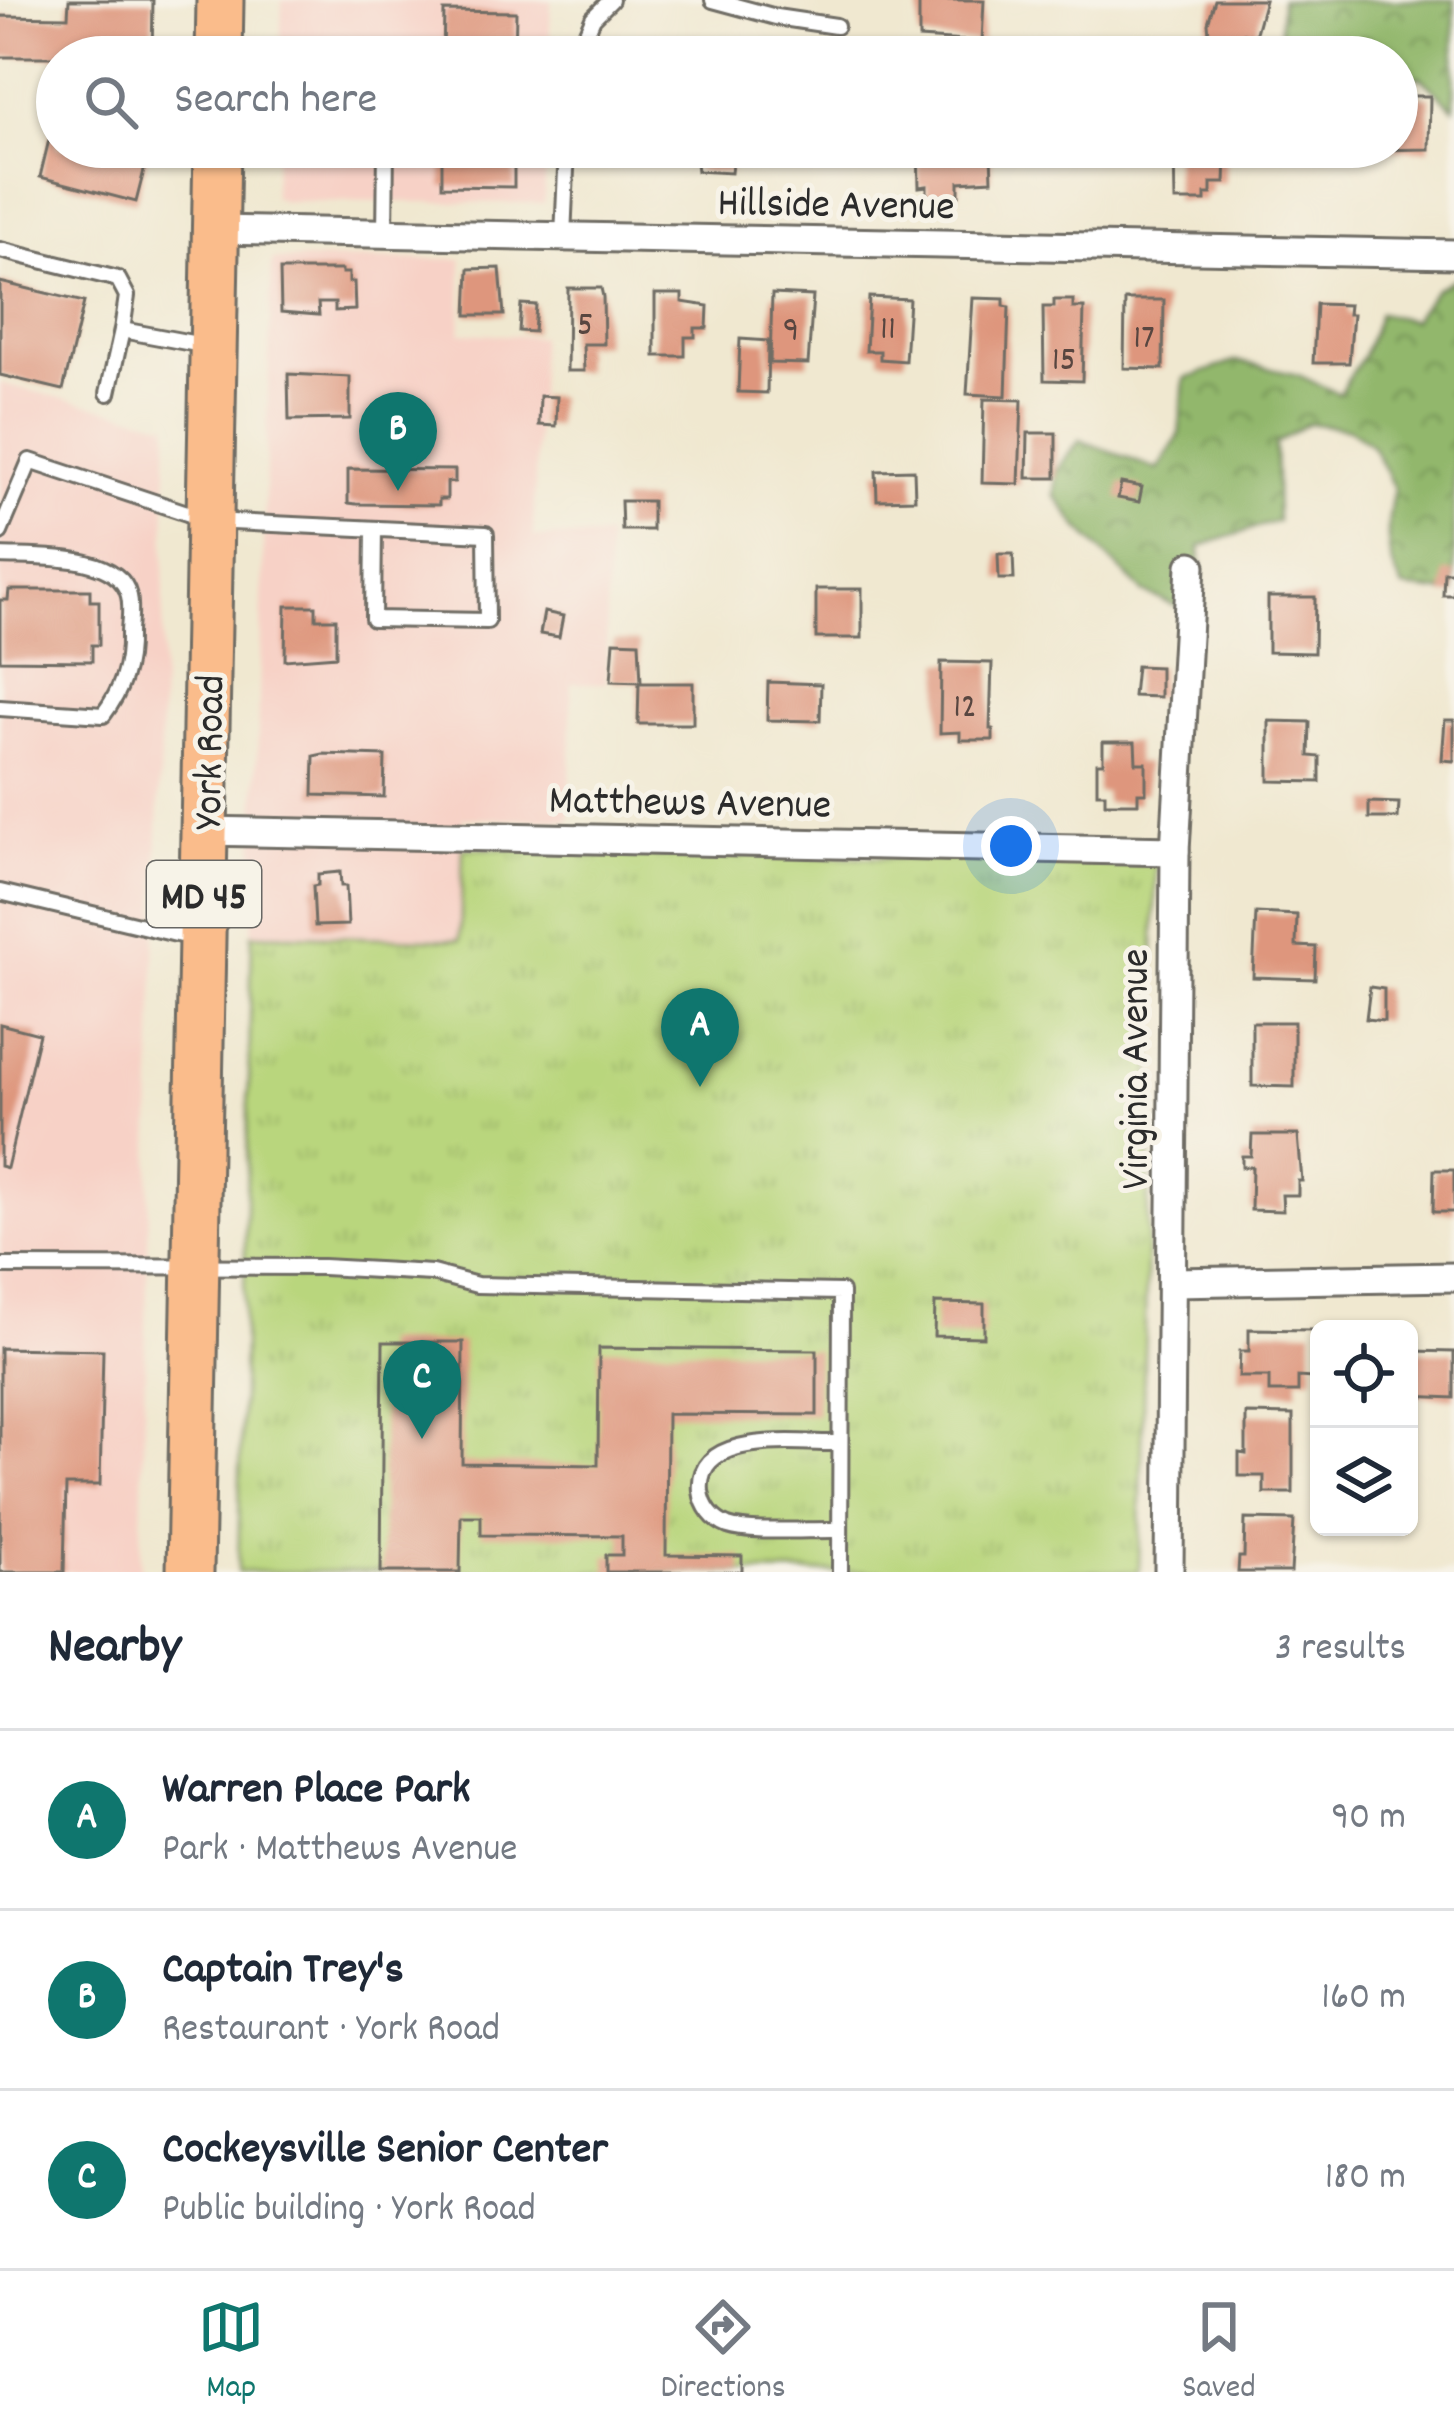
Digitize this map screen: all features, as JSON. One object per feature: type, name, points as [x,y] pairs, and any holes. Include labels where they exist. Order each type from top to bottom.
[{"type":"main road","points":[[219,36],[220,0]]},
{"type":"main road","name":"York Road","points":[[190,1572],[217,168]]},
{"type":"street","name":"Hillside Avenue","points":[[216,230],[1454,254]]},
{"type":"street","name":"Virginia Avenue","points":[[1169,1572],[1175,851],[1191,566]]},
{"type":"street","name":"Matthews Avenue","points":[[204,832],[1175,851]]},
{"type":"street","points":[[1173,1282],[1454,1277]]},
{"type":"lane","points":[[585,36],[593,18],[611,0]]},
{"type":"lane","points":[[713,0],[836,26]]},
{"type":"lane","points":[[385,234],[386,168]]},
{"type":"lane","points":[[563,237],[566,168]]},
{"type":"lane","points":[[0,250],[118,278],[128,296],[108,393]]},
{"type":"lane","points":[[122,330],[213,347]]},
{"type":"lane","points":[[0,532],[30,460],[211,521],[486,534],[487,621],[373,619],[374,529]]},
{"type":"lane","points":[[0,556],[84,561],[119,578],[129,593],[129,649],[117,696],[103,715],[0,708]]},
{"type":"lane","points":[[0,892],[204,941]]},
{"type":"lane","points":[[0,1266],[432,1273],[477,1285],[841,1292],[840,1572]]},
{"type":"lane","points":[[840,1443],[732,1446],[715,1454],[704,1468],[700,1485],[712,1516],[730,1527],[840,1530]]},
{"type":"shaded area","points":[[282,0],[551,0],[550,36],[281,36]]},
{"type":"shaded area","points":[[275,168],[545,168],[544,203],[283,201],[273,196]]},
{"type":"shaded area","points":[[462,259],[461,333],[540,337],[533,537],[607,537],[606,683],[571,683],[570,820],[463,818],[461,940],[252,934],[272,260]]},
{"type":"shaded area","points":[[0,383],[168,424],[140,1572],[0,1572]]},
{"type":"green space","points":[[1281,0],[1454,0],[1454,108],[1418,77],[1418,36],[1280,36]]},
{"type":"green space","points":[[1454,279],[1454,593],[1403,588],[1388,540],[1394,488],[1372,446],[1350,429],[1308,423],[1275,444],[1277,521],[1200,546],[1202,584],[1180,608],[1143,592],[1078,527],[1055,495],[1057,470],[1080,440],[1158,470],[1179,436],[1184,379],[1236,361],[1298,375],[1339,394],[1364,354],[1379,313],[1412,320],[1435,290]]},
{"type":"green space","points":[[463,848],[1156,864],[1139,1572],[238,1572],[252,934],[460,940]]},
{"type":"building","points":[[69,0],[153,0],[152,36],[36,36],[36,57],[0,57],[0,16],[68,17]]},
{"type":"building","points":[[919,0],[984,0],[982,36],[919,36]]},
{"type":"building","points":[[1215,0],[1265,0],[1255,36],[1209,36]]},
{"type":"building","points":[[444,11],[516,12],[515,36],[443,36]]},
{"type":"building","points":[[1418,96],[1430,96],[1429,149],[1418,149]]},
{"type":"building","points":[[42,168],[145,168],[136,202],[40,177]]},
{"type":"building","points":[[442,168],[514,168],[514,187],[442,186]]},
{"type":"building","points":[[697,168],[732,168],[731,173]]},
{"type":"building","points":[[919,168],[992,168],[992,180],[959,182],[959,195],[927,196],[927,186],[919,187]]},
{"type":"building","points":[[1174,168],[1226,168],[1225,183],[1211,183],[1205,201],[1175,201]]},
{"type":"building","points":[[500,268],[504,315],[467,315],[469,269]]},
{"type":"building","points":[[280,270],[349,273],[355,310],[335,311],[335,303],[318,303],[319,315],[281,312]]},
{"type":"building","points":[[0,282],[84,302],[63,390],[0,375]]},
{"type":"building","points":[[568,288],[601,288],[603,297],[604,344],[583,344],[584,371],[567,371]]},
{"type":"building","points":[[655,294],[682,294],[682,302],[708,306],[707,328],[695,328],[695,337],[685,337],[685,356],[655,356]]},
{"type":"building","points":[[772,294],[813,296],[808,364],[770,363]]},
{"type":"building","points":[[869,297],[909,299],[905,361],[880,359],[880,351],[866,351]]},
{"type":"building","points":[[973,298],[1004,299],[1004,306],[1009,307],[1006,396],[967,394]]},
{"type":"building","points":[[1054,300],[1073,300],[1073,308],[1084,308],[1082,381],[1044,380],[1043,307],[1054,307]]},
{"type":"building","points":[[1125,300],[1164,300],[1163,369],[1124,368]]},
{"type":"building","points":[[521,304],[536,305],[534,332],[519,331]]},
{"type":"building","points":[[1316,304],[1349,305],[1348,314],[1353,314],[1349,363],[1313,363]]},
{"type":"building","points":[[740,339],[768,341],[767,393],[738,392]]},
{"type":"building","points":[[288,374],[350,377],[350,419],[289,420]]},
{"type":"building","points":[[540,396],[557,397],[556,426],[539,425]]},
{"type":"building","points":[[984,399],[1022,400],[1019,484],[982,483]]},
{"type":"building","points":[[1028,433],[1056,433],[1056,478],[1027,478]]},
{"type":"building","points":[[348,469],[455,470],[455,482],[447,482],[447,499],[439,499],[439,505],[356,504],[348,503]]},
{"type":"building","points":[[914,470],[915,499],[877,500],[876,471]]},
{"type":"building","points":[[1121,483],[1142,487],[1139,502],[1118,498]]},
{"type":"building","points":[[621,501],[652,501],[652,530],[622,530]]},
{"type":"building","points":[[998,554],[1013,554],[1014,579],[999,579]]},
{"type":"building","points":[[1444,572],[1454,572],[1454,595],[1443,595]]},
{"type":"building","points":[[816,589],[862,589],[862,638],[816,638]]},
{"type":"building","points":[[9,590],[90,590],[90,601],[99,601],[99,645],[92,645],[92,661],[0,660],[0,600],[8,600]]},
{"type":"building","points":[[1268,597],[1315,597],[1314,653],[1268,652]]},
{"type":"building","points":[[286,606],[316,606],[316,619],[336,619],[336,656],[285,660]]},
{"type":"building","points":[[544,612],[563,616],[559,637],[540,634]]},
{"type":"building","points":[[614,641],[639,642],[641,682],[611,681]]},
{"type":"building","points":[[941,662],[992,663],[993,740],[960,740],[960,732],[940,733]]},
{"type":"building","points":[[1136,666],[1160,667],[1160,697],[1133,696]]},
{"type":"building","points":[[768,682],[821,684],[820,721],[767,720]]},
{"type":"building","points":[[639,683],[693,683],[693,724],[638,724]]},
{"type":"building","points":[[1445,720],[1454,720],[1454,761],[1442,760]]},
{"type":"building","points":[[1269,721],[1310,722],[1309,756],[1320,757],[1320,782],[1269,781]]},
{"type":"building","points":[[1103,742],[1135,742],[1136,763],[1146,763],[1146,793],[1138,793],[1138,803],[1105,803],[1105,793],[1097,793]]},
{"type":"building","points":[[314,756],[385,756],[384,797],[313,795]]},
{"type":"building","points":[[1369,802],[1399,803],[1398,818],[1369,818]]},
{"type":"building","points":[[340,872],[341,886],[346,886],[348,925],[315,926],[313,886],[318,885],[318,874]]},
{"type":"building","points":[[1256,913],[1297,915],[1296,946],[1316,947],[1315,979],[1253,977]]},
{"type":"building","points":[[1370,987],[1384,989],[1384,1021],[1366,1019]]},
{"type":"building","points":[[1252,1022],[1294,1022],[1294,1087],[1252,1086]]},
{"type":"building","points":[[0,1024],[39,1034],[7,1168],[0,1166]]},
{"type":"building","points":[[1252,1135],[1298,1135],[1302,1181],[1298,1181],[1298,1195],[1282,1195],[1283,1211],[1251,1210],[1252,1167],[1242,1167],[1242,1156],[1251,1156]]},
{"type":"building","points":[[1434,1170],[1454,1170],[1454,1212],[1433,1212]]},
{"type":"building","points":[[935,1303],[984,1304],[984,1337],[934,1336]]},
{"type":"building","points":[[1249,1329],[1310,1330],[1310,1378],[1298,1377],[1298,1392],[1269,1392],[1269,1377],[1239,1377],[1240,1351],[1249,1351]]},
{"type":"building","points":[[383,1342],[463,1342],[462,1463],[598,1465],[599,1348],[817,1350],[817,1415],[667,1414],[666,1555],[742,1556],[742,1572],[606,1572],[606,1555],[622,1555],[622,1536],[481,1535],[481,1516],[461,1516],[460,1572],[381,1572]]},
{"type":"building","points":[[0,1348],[103,1350],[100,1485],[66,1485],[64,1572],[0,1572]]},
{"type":"building","points":[[1418,1351],[1454,1352],[1454,1398],[1418,1396]]},
{"type":"building","points":[[1246,1414],[1293,1415],[1293,1493],[1264,1493],[1264,1476],[1239,1476],[1239,1453],[1246,1454]]},
{"type":"building","points":[[1245,1519],[1294,1520],[1291,1572],[1238,1572],[1239,1557],[1244,1557]]},
{"type":"place","name":"Captain Trey's","points":[[398,491]]},
{"type":"place","name":"Warren Place Park","points":[[700,1087]]},
{"type":"place","name":"Cockeysville Senior Center","points":[[422,1439]]}]
